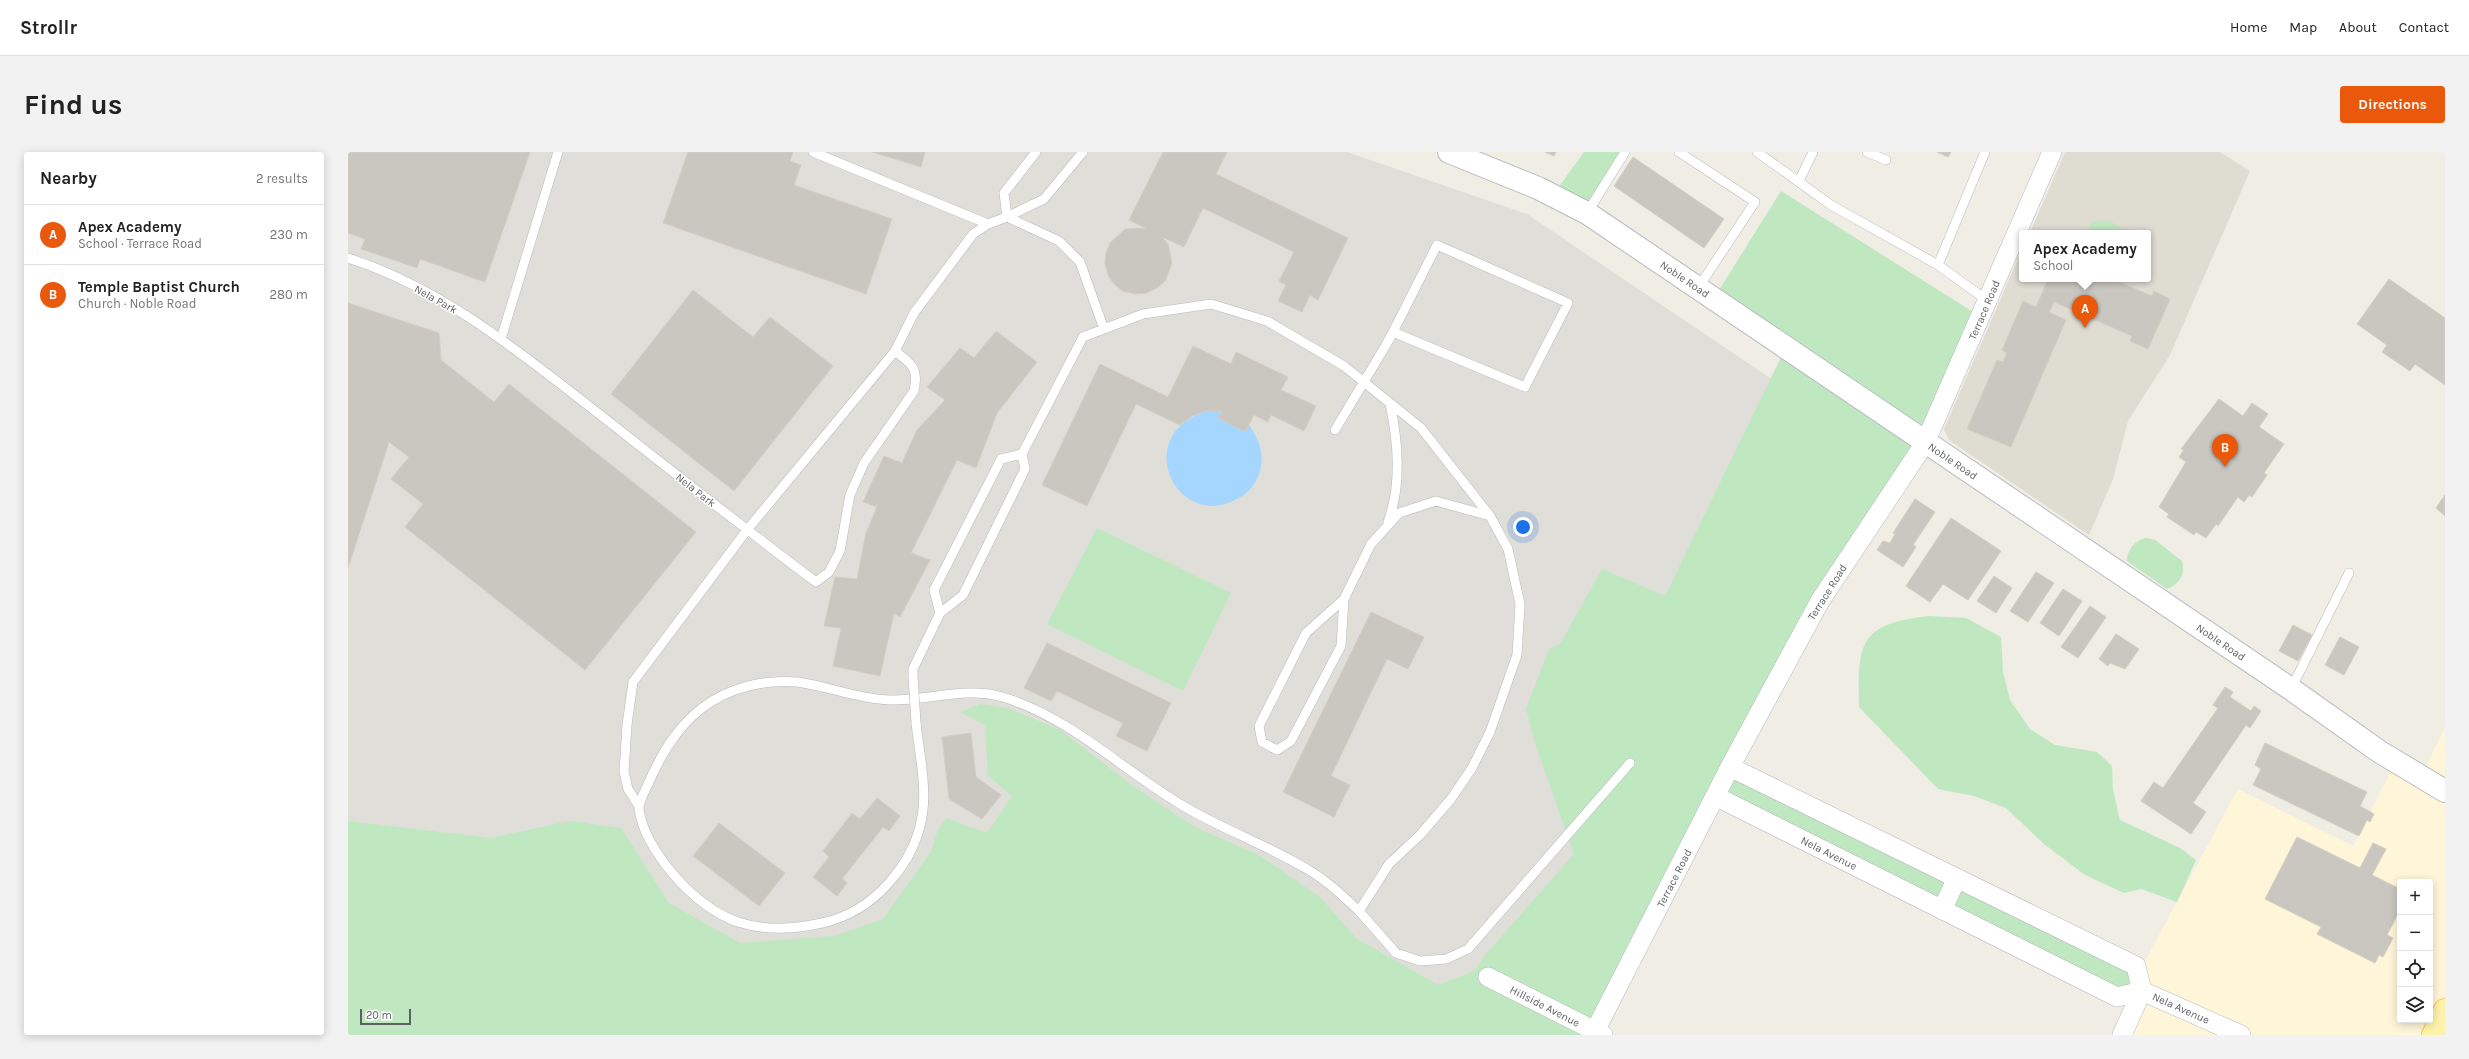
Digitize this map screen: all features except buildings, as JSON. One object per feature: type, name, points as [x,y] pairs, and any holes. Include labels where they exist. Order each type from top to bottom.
[{"type":"main road","name":"Noble Road","points":[[1462,154],[1538,188],[1587,213],[2291,689],[2380,752],[2445,791]]},
{"type":"main road","points":[[2433,1035],[2445,1010]]},
{"type":"street","name":"Terrace Road","points":[[1599,1033],[1730,767],[1820,601],[1926,443],[2052,152]]},
{"type":"street","name":"Nela Avenue","points":[[1730,767],[2136,966],[2142,991]]},
{"type":"street","name":"Nela Avenue","points":[[1716,796],[2117,996],[2142,991],[2241,1035]]},
{"type":"street","points":[[1942,910],[1957,878]]},
{"type":"street","name":"Hillside Avenue","points":[[1488,977],[1599,1033]]},
{"type":"street","points":[[2122,1035],[2142,991]]},
{"type":"lane","points":[[501,339],[558,152]]},
{"type":"lane","points":[[813,152],[988,224]]},
{"type":"lane","points":[[1006,217],[1004,193],[1036,152]]},
{"type":"lane","points":[[1083,152],[1044,199],[988,224],[973,234],[914,313],[894,351],[746,530],[633,682],[627,725],[624,772],[628,789],[639,806],[646,833],[660,859],[689,892],[712,911],[737,922],[770,929],[804,927],[838,920],[866,904],[886,886],[917,840],[924,808],[916,723],[913,669],[940,613],[963,595],[1025,469],[1022,454],[1083,337],[1143,314],[1211,304],[1267,321],[1344,366],[1363,383],[1421,428],[1490,516],[1508,549],[1520,604],[1517,655],[1490,732],[1472,768],[1451,799],[1420,835],[1389,864],[1359,911]]},
{"type":"lane","points":[[1587,213],[1625,152]]},
{"type":"lane","points":[[1679,152],[1755,202],[1698,288]]},
{"type":"lane","points":[[1757,152],[1832,205],[1938,265],[1988,301]]},
{"type":"lane","points":[[1799,181],[1813,152]]},
{"type":"lane","points":[[1867,152],[1886,160]]},
{"type":"lane","points":[[1938,265],[1985,152]]},
{"type":"lane","points":[[1006,217],[1060,241],[1080,262],[1104,329]]},
{"type":"lane","points":[[1336,430],[1393,332],[1437,245],[1568,303],[1525,387],[1393,332]]},
{"type":"lane","name":"Nela Park","points":[[348,258],[372,266],[439,298],[522,352],[746,530],[816,582],[829,572],[840,551],[850,495],[864,463],[914,391],[917,378],[914,366],[894,351]]},
{"type":"lane","points":[[1386,527],[1393,508],[1397,447],[1390,403]]},
{"type":"lane","points":[[940,613],[934,590],[1001,459],[1022,454]]},
{"type":"lane","points":[[1344,599],[1342,646],[1291,741],[1277,750],[1262,742],[1259,726],[1306,633],[1344,599],[1371,544],[1386,527],[1399,513],[1436,501],[1490,516]]},
{"type":"lane","points":[[2291,689],[2349,572]]},
{"type":"lane","points":[[639,806],[660,759],[678,730],[701,708],[737,689],[768,682],[796,682],[866,697],[890,700],[959,693],[1000,696],[1070,727],[1192,811],[1308,869],[1335,889],[1359,911],[1396,953],[1420,961],[1446,959],[1468,949],[1630,763]]},
{"type":"shaded area","points":[[348,152],[1347,152],[1527,214],[1884,455],[1586,997],[1430,1035],[348,1035]]},
{"type":"shaded area","points":[[2065,152],[2220,152],[2250,171],[2170,355],[2128,421],[2113,479],[2089,535],[1949,440],[1944,429],[2019,257],[2019,282],[2151,282],[2151,230],[2031,230]]},
{"type":"shaded area","points":[[2445,727],[2445,1010],[2433,1035],[2122,1035],[2138,974],[2238,789],[2353,846],[2396,761],[2421,777]]},
{"type":"green space","points":[[1584,152],[1625,152],[1587,213],[1553,195]]},
{"type":"green space","points":[[1781,191],[1981,317],[1925,443],[1731,767],[2136,966],[2142,991],[2117,997],[1716,797],[1603,1035],[348,1035],[348,821],[491,838],[569,821],[621,828],[669,903],[740,943],[834,936],[883,919],[932,850],[937,832],[946,818],[987,833],[1012,796],[988,776],[985,725],[960,712],[980,704],[1007,708],[1059,729],[1133,786],[1195,827],[1259,855],[1321,898],[1356,938],[1438,985],[1474,971],[1486,954],[1574,854],[1536,746],[1526,709],[1549,649],[1560,644],[1602,569],[1665,596],[1786,347],[1714,298]]},
{"type":"green space","points":[[2092,221],[2110,221],[2124,230],[2088,230]]},
{"type":"green space","points":[[1097,528],[1231,593],[1183,691],[1047,624]]},
{"type":"green space","points":[[2146,538],[2155,540],[2182,561],[2183,570],[2180,578],[2175,584],[2167,589],[2127,561],[2128,553],[2132,546],[2138,541]]},
{"type":"green space","points":[[1929,616],[1966,618],[2001,637],[2003,672],[2010,700],[2030,729],[2055,745],[2097,752],[2112,766],[2113,790],[2120,820],[2180,848],[2196,860],[2177,902],[2141,889],[2124,893],[2085,875],[2044,844],[2006,808],[1974,796],[1938,789],[1859,707],[1860,666],[1862,652],[1867,640],[1876,631],[1888,624]]},
{"type":"water","points":[[1206,411],[1222,411],[1218,418],[1245,432],[1249,425],[1257,438],[1262,458],[1260,472],[1257,479],[1247,492],[1233,501],[1212,506],[1194,502],[1180,491],[1170,476],[1167,458],[1171,439],[1183,423]]},
{"type":"place","name":"Apex Academy","points":[[2085,328]]},
{"type":"place","name":"Temple Baptist Church","points":[[2225,467]]}]
